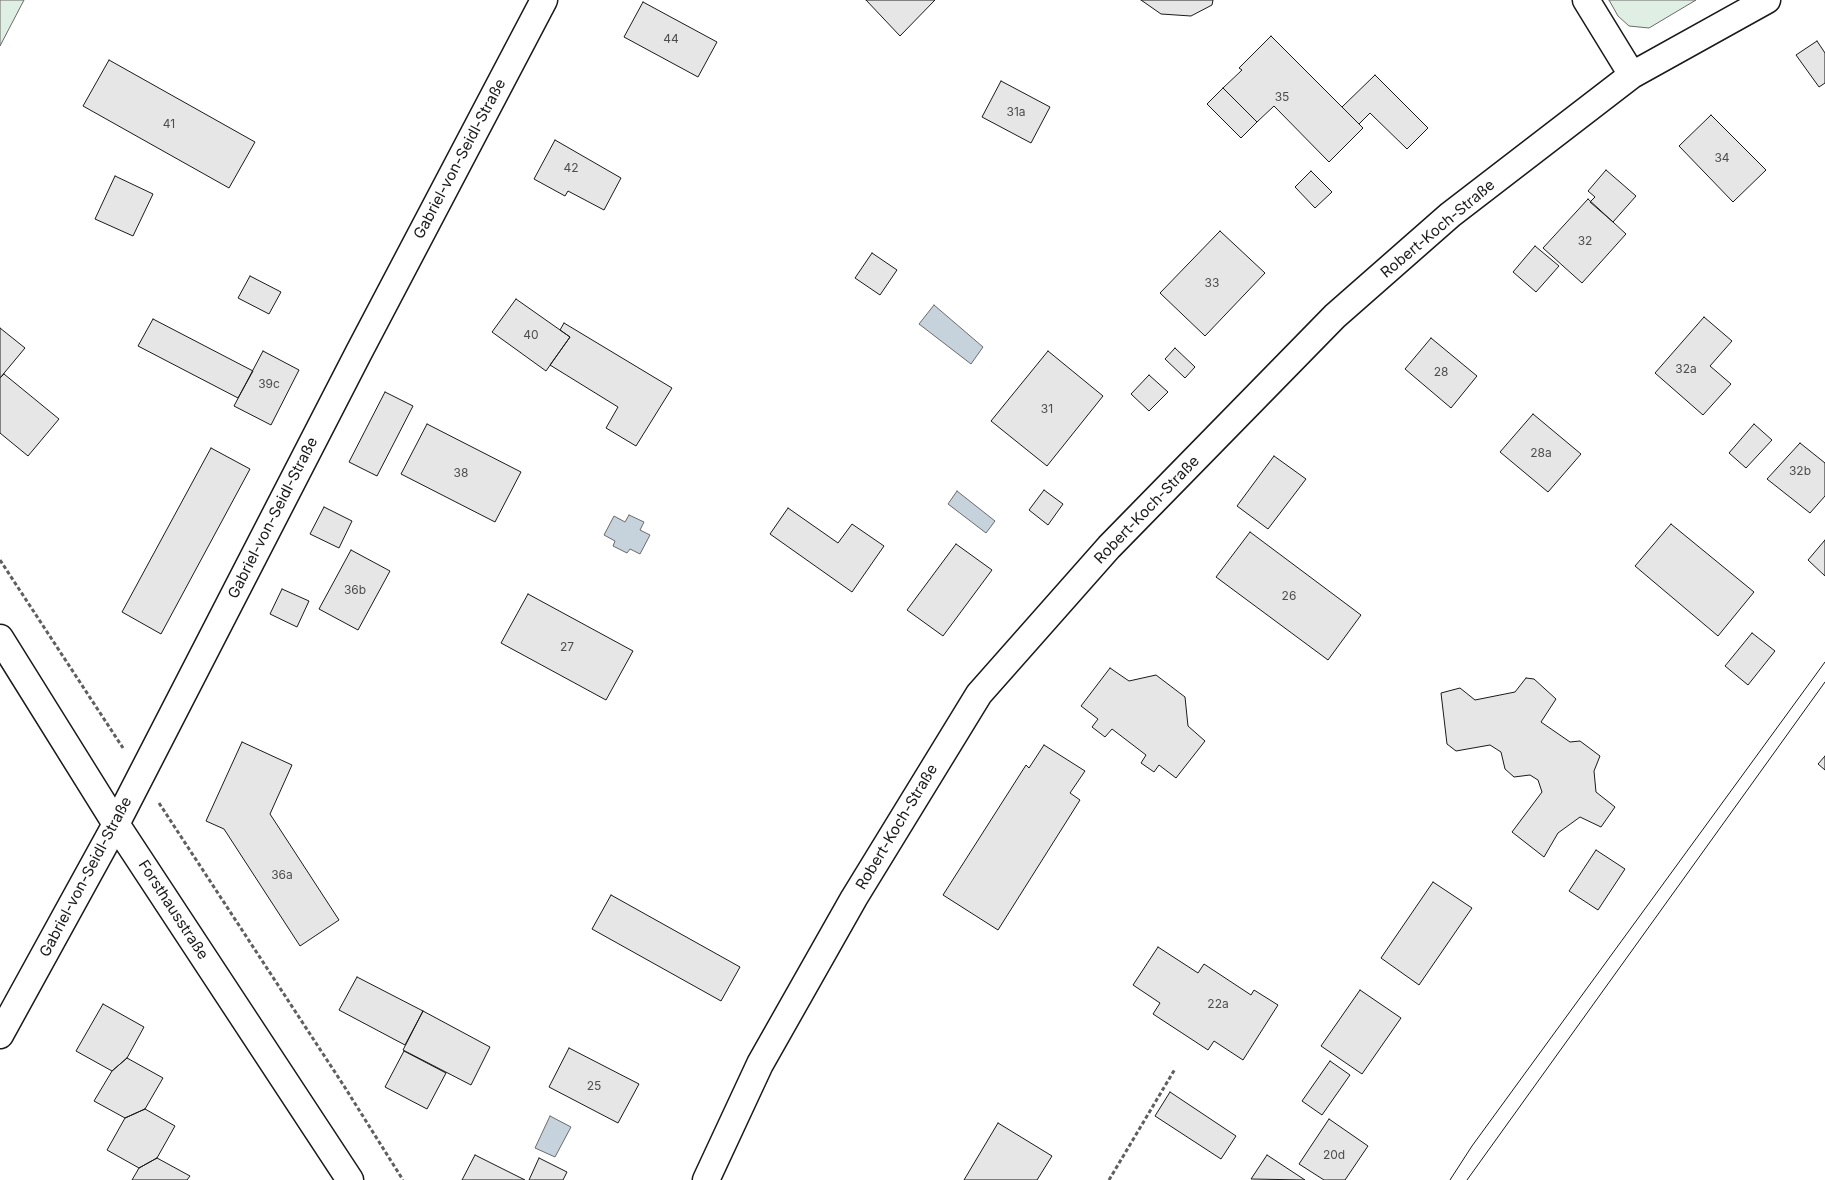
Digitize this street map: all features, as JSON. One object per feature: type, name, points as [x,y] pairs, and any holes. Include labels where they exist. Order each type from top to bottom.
[{"type":"street","name":"Gabriel-von-Seidl-Straße","points":[[0,1035],[116,824],[359,352],[544,0]]},
{"type":"street","points":[[1586,0],[1632,75]]},
{"type":"street","name":"Robert-Koch-Straße","points":[[706,1180],[760,1064],[854,898],[979,694],[1109,547],[1335,316],[1450,216],[1632,75],[1767,0]]},
{"type":"street","name":"Forsthausstraße","points":[[0,638],[116,824],[350,1180]]},
{"type":"path","points":[[0,560],[344,1086],[403,1180]]},
{"type":"path","points":[[1109,1180],[1176,1069]]},
{"type":"green space","points":[[0,0],[24,0],[0,46]]},
{"type":"green space","points":[[1609,0],[1696,0],[1649,28],[1629,26],[1618,16]]},
{"type":"shaded area","points":[[934,305],[983,347],[971,364],[919,324]]},
{"type":"shaded area","points":[[957,491],[995,521],[986,533],[948,504]]},
{"type":"shaded area","points":[[629,515],[644,522],[640,530],[650,535],[640,554],[630,549],[627,553],[613,546],[615,541],[604,535],[614,516],[625,522]]},
{"type":"shaded area","points":[[550,1116],[571,1127],[555,1157],[535,1148]]},
{"type":"building","points":[[866,0],[935,0],[900,36]]},
{"type":"building","points":[[1141,0],[1213,0],[1212,5],[1191,16],[1161,14]]},
{"type":"building","points":[[643,2],[717,42],[698,77],[624,37]]},
{"type":"building","points":[[1271,36],[1363,128],[1329,162],[1274,106],[1257,122],[1223,88],[1242,70],[1239,68]]},
{"type":"building","points":[[1817,41],[1825,53],[1825,83],[1819,87],[1796,55]]},
{"type":"building","points":[[109,60],[255,142],[229,188],[83,106]]},
{"type":"building","points":[[1375,75],[1428,128],[1407,149],[1370,113],[1359,124],[1342,107]]},
{"type":"building","points":[[1001,81],[1050,107],[1031,143],[982,117]]},
{"type":"building","points":[[1223,88],[1257,122],[1241,138],[1207,104]]},
{"type":"building","points":[[1711,115],[1766,170],[1733,202],[1679,146]]},
{"type":"building","points":[[555,140],[621,178],[604,210],[568,191],[565,196],[534,179]]},
{"type":"building","points":[[1606,170],[1636,196],[1613,222],[1590,202],[1595,197],[1588,191]]},
{"type":"building","points":[[1311,171],[1332,192],[1315,208],[1295,187]]},
{"type":"building","points":[[115,176],[153,194],[133,236],[95,219]]},
{"type":"building","points":[[1588,199],[1626,234],[1582,283],[1543,248]]},
{"type":"building","points":[[1220,231],[1265,273],[1205,336],[1160,293]]},
{"type":"building","points":[[1535,246],[1559,266],[1536,292],[1513,272]]},
{"type":"building","points":[[872,253],[897,270],[880,295],[855,278]]},
{"type":"building","points":[[250,276],[281,292],[269,314],[238,298]]},
{"type":"building","points":[[516,299],[570,337],[546,371],[492,332]]},
{"type":"building","points":[[1704,317],[1732,341],[1710,366],[1731,384],[1703,415],[1655,373]]},
{"type":"building","points":[[153,319],[253,371],[238,398],[138,346]]},
{"type":"building","points":[[564,323],[672,388],[636,446],[606,428],[618,407],[550,365],[570,337],[560,330]]},
{"type":"building","points":[[0,328],[25,348],[0,378]]},
{"type":"building","points":[[1431,338],[1477,376],[1451,408],[1405,369]]},
{"type":"building","points":[[1175,348],[1195,367],[1185,378],[1165,359]]},
{"type":"building","points":[[263,351],[299,370],[271,425],[234,406]]},
{"type":"building","points":[[1048,351],[1103,396],[1047,466],[991,421]]},
{"type":"building","points":[[4,374],[59,419],[28,456],[0,433],[0,378]]},
{"type":"building","points":[[1149,375],[1168,392],[1149,411],[1131,394]]},
{"type":"building","points":[[385,392],[413,406],[377,476],[349,462]]},
{"type":"building","points":[[1533,414],[1581,454],[1548,492],[1500,452]]},
{"type":"building","points":[[427,424],[521,472],[495,522],[401,474]]},
{"type":"building","points":[[1754,424],[1772,440],[1746,468],[1729,453]]},
{"type":"building","points":[[1800,443],[1825,463],[1825,496],[1810,513],[1767,479]]},
{"type":"building","points":[[211,448],[250,469],[161,634],[122,612]]},
{"type":"building","points":[[1274,456],[1306,479],[1268,529],[1237,506]]},
{"type":"building","points":[[1044,490],[1063,504],[1048,525],[1029,510]]},
{"type":"building","points":[[324,507],[352,521],[339,548],[310,534]]},
{"type":"building","points":[[788,508],[838,543],[852,524],[884,546],[852,592],[770,534]]},
{"type":"building","points":[[1671,524],[1754,592],[1718,636],[1635,566]]},
{"type":"building","points":[[1250,532],[1361,615],[1328,660],[1216,577]]},
{"type":"building","points":[[1825,540],[1825,576],[1808,560]]},
{"type":"building","points":[[956,544],[992,570],[943,636],[907,610]]},
{"type":"building","points":[[351,550],[390,571],[358,630],[319,609]]},
{"type":"building","points":[[282,589],[309,601],[297,627],[270,614]]},
{"type":"building","points":[[528,594],[633,651],[606,700],[501,643]]},
{"type":"building","points":[[1752,633],[1775,651],[1748,685],[1725,666]]},
{"type":"building","points":[[1110,668],[1129,681],[1156,675],[1185,697],[1188,726],[1205,741],[1176,778],[1159,765],[1154,772],[1141,763],[1146,755],[1112,729],[1105,737],[1092,727],[1098,719],[1081,706]]},
{"type":"building","points":[[1526,678],[1534,679],[1556,699],[1541,722],[1570,742],[1580,741],[1600,756],[1594,771],[1596,792],[1615,807],[1601,827],[1580,817],[1558,833],[1544,857],[1512,832],[1542,792],[1538,780],[1530,775],[1514,777],[1505,769],[1501,752],[1490,745],[1456,751],[1447,744],[1441,693],[1460,688],[1475,700],[1515,692]]},
{"type":"building","points":[[242,742],[292,765],[270,814],[339,920],[300,946],[224,829],[206,821]]},
{"type":"building","points":[[1044,745],[1085,771],[1070,793],[1080,800],[998,930],[943,895],[1026,765],[1029,768]]},
{"type":"building","points":[[1825,756],[1825,770],[1818,764]]},
{"type":"building","points":[[1596,850],[1625,869],[1598,910],[1569,891]]},
{"type":"building","points":[[1433,882],[1472,908],[1419,985],[1381,958]]},
{"type":"building","points":[[611,895],[740,967],[721,1001],[592,929]]},
{"type":"building","points":[[1158,947],[1198,973],[1204,964],[1251,995],[1254,990],[1278,1005],[1243,1060],[1214,1041],[1208,1050],[1153,1014],[1160,1003],[1133,985]]},
{"type":"building","points":[[357,977],[423,1011],[405,1045],[339,1010]]},
{"type":"building","points":[[1360,990],[1401,1018],[1362,1074],[1321,1046]]},
{"type":"building","points":[[103,1004],[144,1027],[127,1058],[112,1071],[76,1051]]},
{"type":"building","points":[[423,1011],[490,1047],[471,1085],[403,1050]]},
{"type":"building","points":[[569,1048],[639,1084],[618,1123],[549,1087]]},
{"type":"building","points":[[404,1051],[446,1073],[427,1109],[385,1087]]},
{"type":"building","points":[[127,1058],[163,1078],[145,1109],[125,1118],[94,1101],[112,1071]]},
{"type":"building","points":[[1330,1061],[1350,1075],[1322,1115],[1302,1101]]},
{"type":"building","points":[[1170,1092],[1236,1136],[1221,1159],[1155,1116]]},
{"type":"building","points":[[145,1109],[175,1126],[157,1158],[139,1168],[107,1150],[125,1118]]},
{"type":"building","points":[[1329,1119],[1368,1146],[1345,1180],[1324,1180],[1299,1164]]},
{"type":"building","points":[[998,1123],[1052,1156],[1037,1180],[964,1180]]},
{"type":"building","points":[[475,1155],[525,1180],[462,1180]]},
{"type":"building","points":[[1267,1155],[1305,1180],[1251,1179]]},
{"type":"building","points":[[157,1158],[190,1176],[187,1180],[132,1180],[139,1168]]},
{"type":"building","points":[[539,1158],[567,1172],[563,1180],[529,1180]]},
{"type":"tram line","points":[[1450,1180],[1472,1146],[1825,662]]},
{"type":"tram line","points":[[1467,1180],[1825,682]]}]
